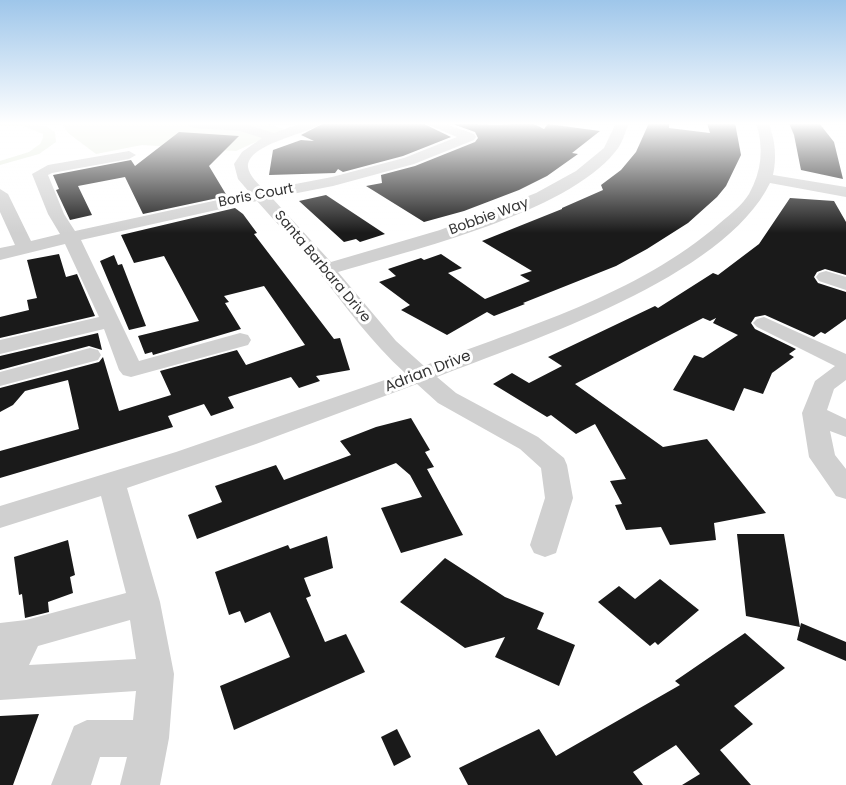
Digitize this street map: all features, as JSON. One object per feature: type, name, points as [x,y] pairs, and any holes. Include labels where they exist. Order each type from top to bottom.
[{"type":"street","points":[[102,160],[48,169],[40,174],[56,214],[71,238],[111,321],[131,370],[240,340]]},
{"type":"street","name":"Santa Barbara Drive","points":[[244,160],[241,170],[246,179],[327,269],[336,284],[388,346],[447,398],[529,443],[554,465],[559,498],[545,545]]},
{"type":"street","name":"Boris Court","points":[[0,254],[172,213],[333,181],[412,160]]},
{"type":"street","name":"Bobbie Way","points":[[327,269],[497,216],[547,195],[597,165],[602,160]]},
{"type":"street","name":"Adrian Drive","points":[[0,517],[112,484],[270,431],[421,376],[547,326],[676,265],[714,238],[743,213],[765,178],[768,160]]},
{"type":"street","points":[[765,178],[846,192]]},
{"type":"street","points":[[0,194],[26,249]]},
{"type":"street","points":[[826,277],[846,284]]},
{"type":"street","points":[[0,346],[111,321]]},
{"type":"street","points":[[764,323],[846,363]]},
{"type":"street","points":[[0,379],[90,355]]},
{"type":"street","points":[[846,369],[823,386],[814,412],[822,457],[846,489]]},
{"type":"street","points":[[814,412],[846,429]]},
{"type":"street","points":[[112,484],[144,602],[156,674],[150,738],[141,785]]},
{"type":"street","points":[[144,602],[13,636],[1,683],[156,674]]},
{"type":"street","points":[[71,785],[87,739],[150,738]]},
{"type":"shaded area","points":[[4,160],[19,160],[0,165],[0,161]]},
{"type":"building","points":[[131,160],[135,166],[143,160],[215,160],[209,166],[227,196],[143,214],[125,177],[78,186],[92,215],[70,220],[56,190],[59,189],[53,175]]},
{"type":"building","points":[[271,160],[389,160],[343,172],[338,169],[335,173],[269,175]]},
{"type":"building","points":[[431,160],[570,160],[547,176],[519,190],[464,211],[424,222],[366,186],[382,183],[381,175]]},
{"type":"building","points":[[630,160],[739,160],[726,186],[717,197],[688,223],[647,249],[616,266],[523,303],[525,304],[494,316],[487,312],[447,335],[401,310],[410,305],[379,282],[396,276],[388,269],[441,254],[462,268],[448,273],[485,299],[530,281],[520,275],[532,271],[482,241],[603,190],[601,185],[621,170]]},
{"type":"building","points":[[799,160],[838,160],[843,179],[801,170]]},
{"type":"building","points":[[326,195],[385,234],[360,242],[356,239],[344,242],[299,201]]},
{"type":"building","points":[[790,198],[834,201],[846,222],[846,275],[825,269],[817,272],[814,277],[818,283],[846,292],[846,319],[825,334],[821,332],[814,337],[765,315],[755,317],[751,323],[755,329],[796,349],[789,354],[794,357],[772,373],[763,394],[744,388],[734,411],[673,390],[694,355],[703,358],[738,335],[713,323],[716,318],[710,321],[703,318],[575,384],[663,447],[707,439],[766,513],[714,523],[716,540],[670,545],[661,527],[626,530],[615,505],[622,504],[610,481],[626,479],[595,424],[576,434],[551,415],[547,417],[493,384],[512,373],[529,383],[562,366],[548,357],[655,306],[658,308],[713,273],[718,275],[759,244]]},
{"type":"building","points":[[235,208],[243,214],[257,233],[254,234],[334,339],[340,338],[350,370],[316,376],[320,381],[299,388],[291,377],[228,397],[234,408],[211,416],[204,404],[168,416],[173,427],[0,478],[0,451],[79,429],[68,380],[25,391],[13,405],[0,412],[0,388],[99,362],[103,357],[119,411],[171,395],[160,371],[237,350],[246,365],[305,345],[264,286],[224,296],[229,302],[225,303],[241,329],[153,355],[152,352],[145,354],[138,336],[199,321],[164,256],[134,263],[121,235]]},
{"type":"building","points":[[59,254],[66,277],[77,274],[95,316],[0,338],[0,317],[29,310],[27,300],[37,298],[27,260]]},
{"type":"building","points":[[114,255],[118,265],[122,264],[146,326],[129,330],[100,261]]},
{"type":"building","points":[[98,333],[102,350],[89,346],[0,370],[0,356]]},
{"type":"building","points":[[411,418],[430,450],[425,452],[434,467],[427,469],[463,535],[401,553],[381,508],[422,497],[410,475],[396,463],[197,539],[188,515],[222,502],[215,486],[276,465],[284,480],[351,455],[340,441],[376,427]]},
{"type":"building","points":[[737,534],[784,534],[800,627],[746,616]]},
{"type":"building","points":[[327,536],[333,568],[304,578],[311,596],[306,598],[325,642],[346,634],[365,672],[234,730],[220,686],[290,657],[270,612],[245,623],[240,611],[229,615],[215,572],[288,545],[290,549]]},
{"type":"building","points":[[68,540],[75,575],[70,577],[73,593],[48,602],[49,612],[25,618],[22,594],[19,595],[14,557]]},
{"type":"building","points":[[445,558],[505,597],[544,613],[537,629],[575,645],[559,686],[495,657],[505,637],[465,648],[400,602]]},
{"type":"building","points":[[660,579],[699,610],[658,645],[655,642],[650,646],[598,602],[619,586],[635,599]]},
{"type":"building","points":[[801,623],[846,642],[846,661],[797,640]]},
{"type":"building","points":[[745,633],[785,668],[734,706],[753,724],[720,750],[751,785],[682,785],[700,774],[676,745],[633,772],[643,785],[468,785],[459,768],[539,729],[556,756],[680,685],[675,681]]},
{"type":"building","points":[[39,714],[13,785],[0,785],[0,716]]},
{"type":"building","points":[[397,729],[411,757],[394,766],[381,737]]}]
